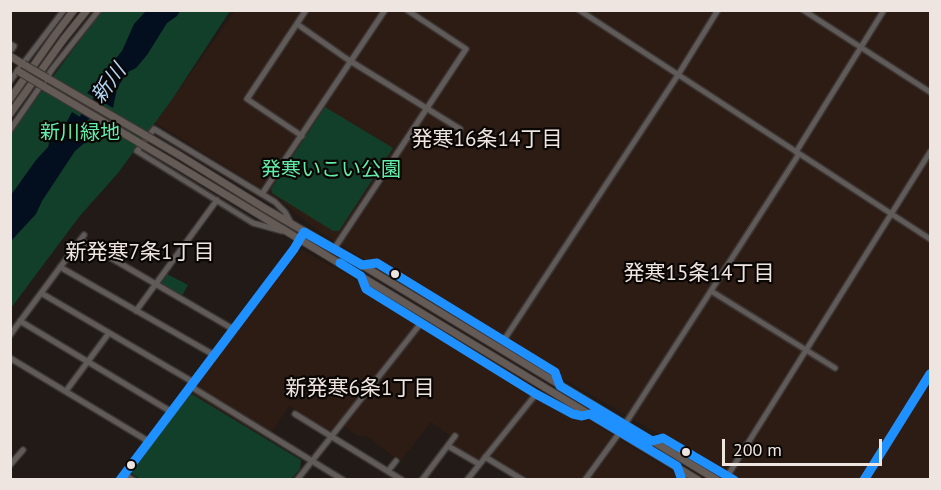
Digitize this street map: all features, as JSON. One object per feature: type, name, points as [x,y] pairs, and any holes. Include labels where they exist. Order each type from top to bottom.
[{"type":"main road","points":[[10,99],[74,10]]},
{"type":"main road","points":[[10,114],[87,10]]},
{"type":"main road","points":[[11,50],[23,64],[179,155],[291,229]]},
{"type":"main road","points":[[10,67],[175,164],[302,235],[362,265],[717,480]]},
{"type":"main road","points":[[302,235],[361,276],[698,480]]},
{"type":"main road","points":[[864,480],[930,374]]},
{"type":"street","points":[[10,81],[64,10]]},
{"type":"street","points":[[10,130],[99,10]]},
{"type":"street","points":[[302,135],[248,99],[306,10]]},
{"type":"street","points":[[262,194],[385,10]]},
{"type":"street","points":[[334,249],[466,49],[407,10]]},
{"type":"street","points":[[579,10],[930,239]]},
{"type":"street","points":[[504,340],[678,75],[718,10]]},
{"type":"street","points":[[803,10],[930,92]]},
{"type":"street","points":[[585,480],[620,432],[711,291],[884,10]]},
{"type":"street","points":[[297,24],[351,62],[460,129]]},
{"type":"street","points":[[154,129],[280,206],[291,229],[253,223],[137,151],[154,129]]},
{"type":"street","points":[[728,475],[930,152]]},
{"type":"street","points":[[136,310],[217,200]]},
{"type":"street","points":[[120,480],[294,249],[302,235]]},
{"type":"street","points":[[10,334],[82,238],[154,284],[233,329]]},
{"type":"street","points":[[362,265],[377,263],[504,340],[555,372],[560,386]]},
{"type":"street","points":[[60,267],[214,355]]},
{"type":"street","points":[[361,276],[366,289],[536,394],[573,414],[582,416],[590,414]]},
{"type":"street","points":[[711,291],[835,368]]},
{"type":"street","points":[[41,293],[192,384],[343,480]]},
{"type":"street","points":[[20,321],[170,411]]},
{"type":"street","points":[[297,480],[422,324]]},
{"type":"street","points":[[66,391],[109,333]]},
{"type":"street","points":[[10,358],[148,441]]},
{"type":"street","points":[[467,480],[536,394]]},
{"type":"street","points":[[295,414],[402,480]]},
{"type":"street","points":[[422,480],[455,436]]},
{"type":"street","points":[[652,441],[663,438],[735,480]]},
{"type":"street","points":[[448,446],[479,464]]},
{"type":"street","points":[[11,464],[22,450]]},
{"type":"street","points":[[484,457],[523,480]]},
{"type":"street","points":[[388,471],[396,460]]},
{"type":"street","points":[[677,466],[682,480]]},
{"type":"street","points":[[124,474],[133,480]]},
{"type":"shaded area","points":[[235,11],[930,11],[930,479],[736,479],[465,322],[318,231],[280,200],[155,123]]},
{"type":"shaded area","points":[[301,249],[503,367],[684,479],[529,479],[484,453],[478,460],[447,443],[451,437],[431,422],[400,462],[365,435],[357,436],[338,421],[330,431],[289,406],[267,439],[190,393]]},
{"type":"green space","name":"新川緑地","points":[[102,11],[230,11],[171,101],[118,173],[79,217],[11,308],[10,134]]},
{"type":"green space","name":"発寒いこい公園","points":[[325,107],[393,148],[339,231],[333,231],[272,193],[271,189]]},
{"type":"green space","points":[[167,274],[188,285],[182,296],[161,284]]},
{"type":"green space","points":[[190,393],[301,460],[300,469],[291,479],[140,479],[131,473]]},
{"type":"water","points":[[146,11],[180,11],[167,23],[136,68],[126,73],[117,89],[113,108],[87,93],[122,51],[134,24]]},
{"type":"water","points":[[72,112],[100,130],[75,151],[36,214],[11,241],[11,195],[48,147],[61,123],[66,123]]},
{"type":"waterway","name":"新川","points":[[76,129],[105,90]]},
{"type":"transit line","points":[[120,480],[294,249],[304,232],[362,265],[377,263],[555,372],[560,386],[652,441],[663,438],[734,480]]},
{"type":"transit line","points":[[340,263],[361,276],[366,289],[536,394],[573,414],[582,416],[590,414],[677,466],[682,480]]},
{"type":"transit line","points":[[864,480],[930,374]]},
{"type":"district","name":"発寒16条14丁目","points":[[487,140]]},
{"type":"district","name":"新発寒7条1丁目","points":[[140,253]]},
{"type":"district","name":"発寒15条14丁目","points":[[699,274]]},
{"type":"district","name":"新発寒6条1丁目","points":[[360,389]]}]
